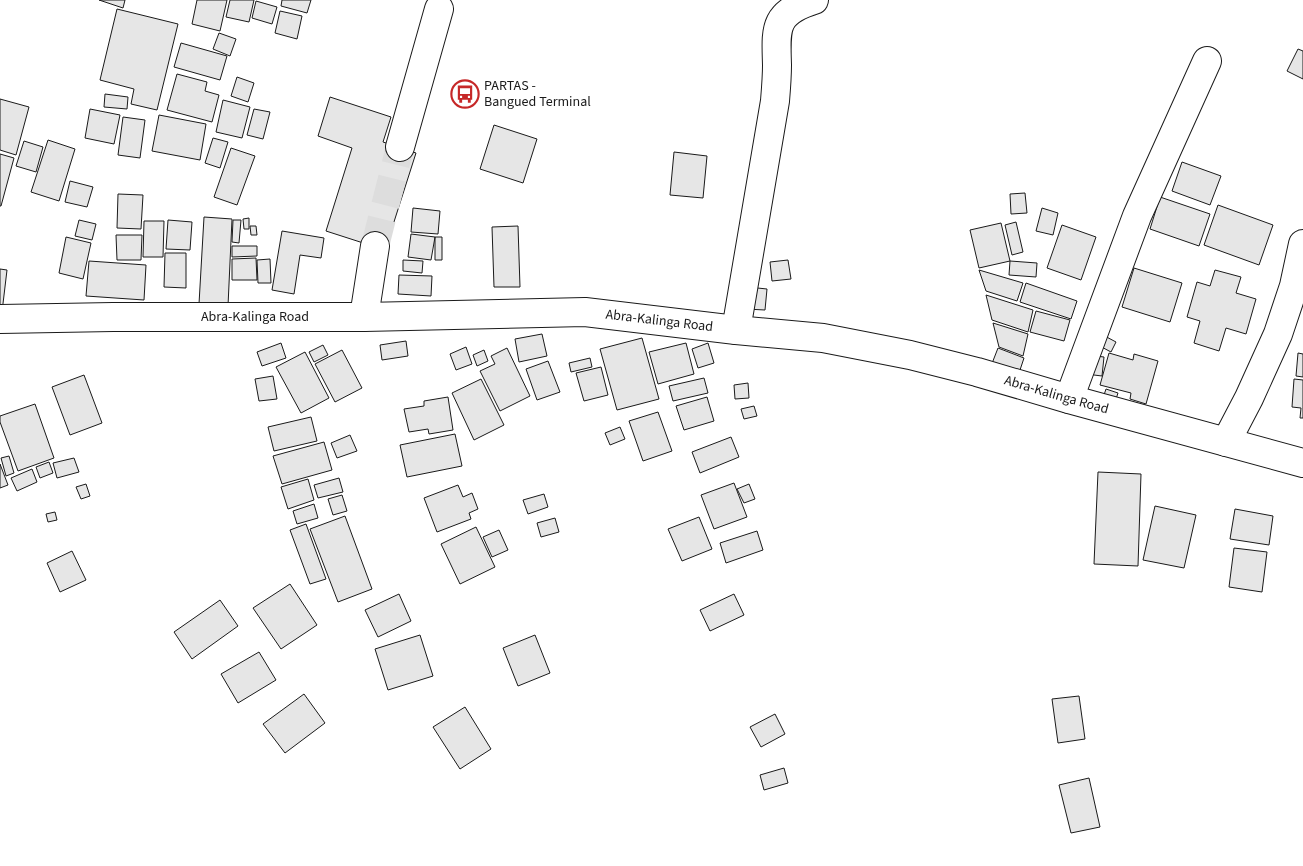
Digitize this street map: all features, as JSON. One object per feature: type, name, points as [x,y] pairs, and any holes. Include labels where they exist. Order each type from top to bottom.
[{"type":"main road","points":[[736,330],[775,100],[777,30],[782,19],[790,11],[814,0]]},
{"type":"main road","points":[[400,147],[439,9]]},
{"type":"main road","points":[[1069,399],[1137,216],[1207,61]]},
{"type":"main road","points":[[1226,442],[1249,398],[1278,334],[1294,286],[1303,244]]},
{"type":"main road","points":[[364,317],[375,246]]},
{"type":"main road","name":"Abra-Kalinga Road","points":[[0,319],[364,317],[585,312],[736,330],[824,338],[977,372],[1303,463]]},
{"type":"building","points":[[99,0],[125,0],[123,8]]},
{"type":"building","points":[[197,0],[227,0],[220,31],[192,24]]},
{"type":"building","points":[[230,0],[254,0],[249,22],[226,17]]},
{"type":"building","points":[[282,0],[311,0],[307,13],[281,6]]},
{"type":"building","points":[[256,1],[277,7],[272,24],[252,18]]},
{"type":"building","points":[[117,9],[178,24],[157,110],[131,104],[134,89],[100,80]]},
{"type":"building","points":[[280,11],[302,16],[297,39],[275,33]]},
{"type":"building","points":[[219,33],[236,39],[230,56],[213,49]]},
{"type":"building","points":[[181,43],[227,56],[220,80],[174,67]]},
{"type":"building","points":[[1298,49],[1303,51],[1303,79],[1287,71]]},
{"type":"building","points":[[177,74],[207,82],[205,91],[219,95],[212,122],[167,110]]},
{"type":"building","points":[[237,77],[254,83],[248,102],[231,96]]},
{"type":"building","points":[[105,94],[128,97],[127,109],[104,107]]},
{"type":"building","points":[[330,97],[391,117],[383,142],[416,153],[385,250],[326,231],[352,148],[318,136]]},
{"type":"building","points":[[0,99],[29,107],[16,155],[0,150]]},
{"type":"building","points":[[223,100],[250,107],[242,138],[216,132]]},
{"type":"building","points":[[90,109],[120,115],[114,144],[85,138]]},
{"type":"building","points":[[254,109],[270,112],[263,139],[247,135]]},
{"type":"building","points":[[159,115],[206,124],[200,160],[152,151]]},
{"type":"building","points":[[123,117],[145,120],[140,158],[118,155]]},
{"type":"building","points":[[494,125],[537,139],[523,183],[480,169]]},
{"type":"building","points":[[213,138],[228,142],[220,168],[205,163]]},
{"type":"building","points":[[48,140],[75,149],[59,201],[31,192]]},
{"type":"building","points":[[24,141],[43,147],[36,172],[16,166]]},
{"type":"building","points":[[231,148],[255,156],[237,205],[214,197]]},
{"type":"building","points":[[674,152],[707,156],[703,198],[670,195]]},
{"type":"building","points":[[0,154],[14,158],[1,206],[0,206]]},
{"type":"building","points":[[1182,162],[1221,176],[1210,205],[1172,191]]},
{"type":"building","points":[[70,181],[93,187],[87,207],[65,202]]},
{"type":"building","points":[[1025,193],[1027,213],[1011,214],[1010,194]]},
{"type":"building","points":[[118,194],[143,195],[141,229],[117,228]]},
{"type":"building","points":[[1160,197],[1210,214],[1199,246],[1150,229]]},
{"type":"building","points":[[1218,205],[1273,225],[1259,265],[1204,245]]},
{"type":"building","points":[[413,208],[440,211],[438,234],[411,232]]},
{"type":"building","points":[[1042,208],[1058,213],[1053,235],[1036,231]]},
{"type":"building","points":[[204,217],[232,219],[228,306],[199,304]]},
{"type":"building","points":[[249,218],[249,229],[244,229],[243,219]]},
{"type":"building","points":[[79,220],[96,224],[92,240],[75,236]]},
{"type":"building","points":[[168,220],[192,222],[190,250],[166,249]]},
{"type":"building","points":[[233,220],[241,220],[239,243],[232,242]]},
{"type":"building","points":[[144,221],[164,221],[163,257],[143,257]]},
{"type":"building","points":[[1016,222],[1023,252],[1012,255],[1005,225]]},
{"type":"building","points":[[1001,223],[1010,261],[979,268],[970,230]]},
{"type":"building","points":[[1062,225],[1096,237],[1081,280],[1047,268]]},
{"type":"building","points":[[250,226],[256,226],[257,235],[251,235]]},
{"type":"building","points":[[518,226],[520,287],[494,287],[492,227]]},
{"type":"building","points":[[282,231],[324,238],[321,258],[300,255],[294,294],[272,290]]},
{"type":"building","points":[[411,234],[435,237],[431,260],[408,257]]},
{"type":"building","points":[[116,235],[142,235],[141,260],[117,260]]},
{"type":"building","points":[[66,237],[91,243],[83,279],[59,273]]},
{"type":"building","points":[[435,237],[442,237],[442,260],[435,260]]},
{"type":"building","points":[[232,246],[257,246],[257,256],[232,257]]},
{"type":"building","points":[[165,253],[186,253],[186,288],[164,287]]},
{"type":"building","points":[[256,258],[257,280],[232,280],[232,259]]},
{"type":"building","points":[[270,259],[271,283],[258,283],[257,260]]},
{"type":"building","points":[[403,260],[423,261],[422,273],[403,271]]},
{"type":"building","points":[[788,260],[791,279],[772,281],[770,262]]},
{"type":"building","points":[[89,261],[146,265],[144,300],[86,296]]},
{"type":"building","points":[[1010,261],[1037,263],[1036,277],[1009,275]]},
{"type":"building","points":[[1134,268],[1182,283],[1170,322],[1122,307]]},
{"type":"building","points":[[0,269],[7,270],[2,312],[0,312]]},
{"type":"building","points":[[979,270],[1023,283],[1017,301],[986,291]]},
{"type":"building","points":[[1215,270],[1241,277],[1236,293],[1256,299],[1246,334],[1226,328],[1219,351],[1194,343],[1200,321],[1187,317],[1197,282],[1210,286]]},
{"type":"building","points":[[399,275],[432,276],[431,296],[398,294]]},
{"type":"building","points":[[1026,283],[1077,301],[1071,319],[1020,302]]},
{"type":"building","points":[[748,287],[767,289],[765,310],[746,309]]},
{"type":"building","points":[[986,295],[1033,310],[1028,332],[992,320]]},
{"type":"building","points":[[1036,311],[1070,320],[1064,341],[1030,332]]},
{"type":"building","points":[[993,323],[1028,334],[1023,356],[999,347]]},
{"type":"building","points":[[542,334],[547,356],[519,362],[515,339]]},
{"type":"building","points":[[1101,334],[1116,342],[1111,352],[1096,344]]},
{"type":"building","points":[[642,338],[659,399],[617,410],[600,349]]},
{"type":"building","points":[[406,341],[408,356],[382,360],[380,345]]},
{"type":"building","points":[[281,343],[286,358],[262,366],[257,352]]},
{"type":"building","points":[[686,343],[694,374],[658,384],[649,352]]},
{"type":"building","points":[[708,343],[714,363],[698,368],[692,349]]},
{"type":"building","points":[[323,345],[328,355],[314,362],[309,352]]},
{"type":"building","points":[[466,347],[472,364],[456,370],[450,354]]},
{"type":"building","points":[[507,348],[530,396],[500,411],[480,371],[495,364],[491,356]]},
{"type":"building","points":[[998,348],[1024,358],[1018,376],[991,366]]},
{"type":"building","points":[[342,350],[362,388],[335,402],[315,364]]},
{"type":"building","points":[[484,350],[488,361],[477,366],[473,355]]},
{"type":"building","points":[[305,352],[329,398],[301,413],[276,367]]},
{"type":"building","points":[[1109,353],[1133,360],[1134,354],[1158,361],[1146,404],[1130,399],[1131,393],[1100,385]]},
{"type":"building","points":[[1298,353],[1303,354],[1303,377],[1296,376]]},
{"type":"building","points":[[1088,355],[1104,357],[1102,376],[1086,374]]},
{"type":"building","points":[[590,358],[592,367],[571,372],[569,363]]},
{"type":"building","points":[[548,361],[560,392],[537,400],[526,369]]},
{"type":"building","points":[[601,367],[608,395],[584,401],[576,373]]},
{"type":"building","points":[[84,375],[102,423],[70,435],[52,387]]},
{"type":"building","points":[[273,376],[277,399],[259,401],[255,379]]},
{"type":"building","points":[[704,378],[708,393],[673,401],[669,386]]},
{"type":"building","points":[[481,379],[504,425],[474,440],[452,393]]},
{"type":"building","points":[[1294,379],[1303,380],[1303,418],[1300,418],[1301,408],[1292,407]]},
{"type":"building","points":[[748,383],[749,398],[735,399],[734,385]]},
{"type":"building","points":[[1106,389],[1118,393],[1113,408],[1101,404]]},
{"type":"building","points":[[448,397],[453,430],[429,434],[428,429],[409,432],[404,409],[424,406],[424,401]]},
{"type":"building","points":[[707,397],[714,421],[684,430],[676,406]]},
{"type":"building","points":[[35,404],[54,458],[18,471],[0,422],[0,416]]},
{"type":"building","points":[[754,406],[757,416],[744,419],[741,409]]},
{"type":"building","points":[[658,412],[672,451],[643,461],[629,421]]},
{"type":"building","points":[[311,417],[317,441],[274,451],[268,427]]},
{"type":"building","points":[[620,427],[625,439],[610,445],[605,433]]},
{"type":"building","points":[[455,434],[462,466],[407,477],[400,445]]},
{"type":"building","points":[[350,435],[357,451],[337,458],[331,443]]},
{"type":"building","points":[[731,437],[739,457],[700,473],[692,452]]},
{"type":"building","points":[[324,442],[332,470],[282,484],[273,456]]},
{"type":"building","points":[[9,456],[14,473],[6,476],[1,458]]},
{"type":"building","points":[[74,458],[79,472],[57,478],[53,463]]},
{"type":"building","points":[[49,462],[53,473],[40,478],[36,467]]},
{"type":"building","points":[[0,464],[8,485],[0,488]]},
{"type":"building","points":[[32,469],[37,482],[17,491],[11,478]]},
{"type":"building","points":[[1098,472],[1141,474],[1138,566],[1094,564]]},
{"type":"building","points":[[339,478],[343,492],[318,498],[314,485]]},
{"type":"building","points":[[308,479],[314,500],[288,509],[281,487]]},
{"type":"building","points":[[734,483],[747,517],[714,529],[701,495]]},
{"type":"building","points":[[86,484],[90,496],[81,499],[76,487]]},
{"type":"building","points":[[749,484],[755,499],[744,503],[737,489]]},
{"type":"building","points":[[458,485],[463,497],[472,493],[478,509],[469,513],[471,519],[437,532],[424,498]]},
{"type":"building","points":[[544,494],[548,507],[528,514],[523,500]]},
{"type":"building","points":[[342,495],[347,511],[333,515],[328,499]]},
{"type":"building","points":[[314,504],[318,518],[297,524],[293,511]]},
{"type":"building","points":[[1155,506],[1196,515],[1184,568],[1143,560]]},
{"type":"building","points":[[1235,509],[1273,516],[1269,545],[1230,539]]},
{"type":"building","points":[[55,512],[57,520],[48,522],[46,514]]},
{"type":"building","points":[[345,516],[372,589],[338,602],[310,529]]},
{"type":"building","points":[[699,517],[712,549],[682,561],[668,529]]},
{"type":"building","points":[[555,518],[559,532],[541,537],[537,523]]},
{"type":"building","points":[[306,524],[326,579],[310,584],[290,530]]},
{"type":"building","points":[[476,527],[495,567],[460,584],[441,544]]},
{"type":"building","points":[[499,530],[508,550],[492,557],[483,537]]},
{"type":"building","points":[[757,531],[763,550],[726,563],[720,543]]},
{"type":"building","points":[[1234,548],[1267,552],[1262,592],[1229,587]]},
{"type":"building","points":[[72,551],[86,580],[60,592],[47,563]]},
{"type":"building","points":[[290,584],[317,625],[281,649],[253,608]]},
{"type":"building","points":[[399,594],[411,621],[378,637],[365,610]]},
{"type":"building","points":[[734,594],[744,615],[710,631],[700,610]]},
{"type":"building","points":[[220,600],[238,626],[192,659],[174,632]]},
{"type":"building","points":[[420,635],[433,676],[388,690],[375,649]]},
{"type":"building","points":[[535,635],[550,673],[518,686],[503,648]]},
{"type":"building","points":[[259,652],[276,680],[238,703],[221,674]]},
{"type":"building","points":[[304,694],[325,723],[285,753],[263,724]]},
{"type":"building","points":[[1079,696],[1085,739],[1058,743],[1052,699]]},
{"type":"building","points":[[465,707],[491,749],[460,769],[433,727]]},
{"type":"building","points":[[775,714],[785,734],[761,747],[750,727]]},
{"type":"building","points":[[784,768],[788,783],[764,790],[760,775]]},
{"type":"building","points":[[1089,778],[1100,827],[1071,833],[1059,785]]},
{"type":"tunnel","points":[[375,246],[400,147]]},
{"type":"place","name":"PARTAS - Bangued Terminal","points":[[465,94]]}]
